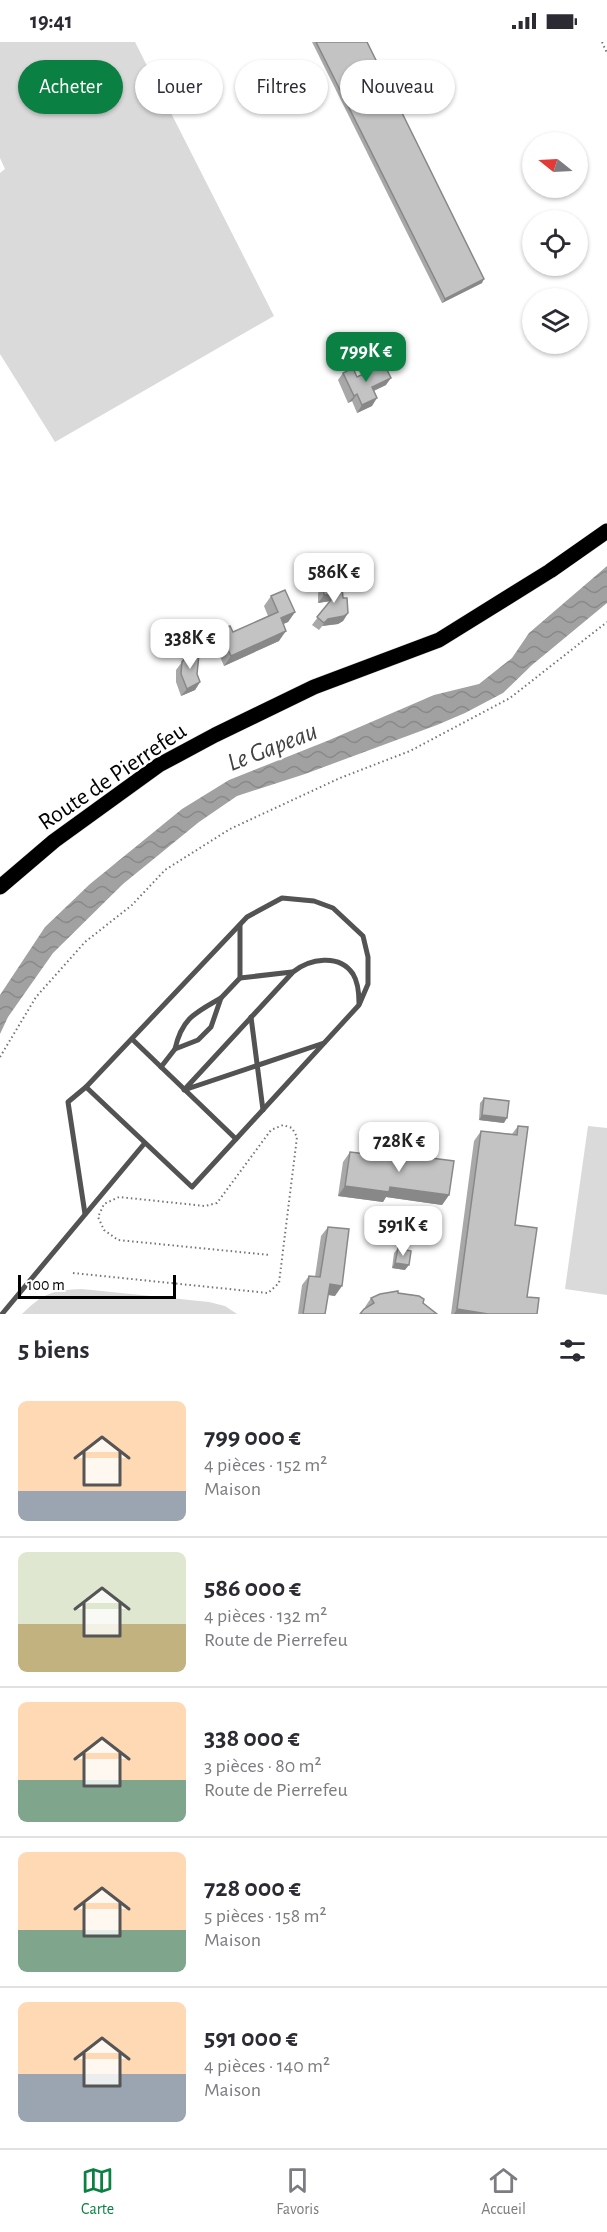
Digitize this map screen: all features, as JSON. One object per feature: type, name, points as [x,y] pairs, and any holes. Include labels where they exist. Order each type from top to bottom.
[{"type":"main road","name":"Route de Pierrefeu","points":[[0,887],[63,834],[159,765],[314,687],[439,640],[550,571],[607,531]]},
{"type":"lane","points":[[85,1214],[68,1102],[86,1088],[247,917],[282,898],[314,901],[333,908],[363,936],[368,957],[368,984],[359,1005],[192,1187],[86,1088]]},
{"type":"lane","points":[[240,925],[240,978]]},
{"type":"lane","points":[[184,1090],[301,965],[326,959],[340,964],[353,974],[358,989],[359,1005]]},
{"type":"lane","points":[[161,1067],[175,1049],[178,1034],[186,1021],[221,998],[240,978],[292,972]]},
{"type":"lane","points":[[175,1049],[198,1040],[211,1027],[221,998]]},
{"type":"lane","points":[[251,1017],[262,1110]]},
{"type":"lane","points":[[132,1039],[236,1140]]},
{"type":"lane","points":[[184,1090],[325,1042]]},
{"type":"lane","points":[[2,1314],[144,1144]]},
{"type":"path","points":[[602,42],[607,53]]},
{"type":"path","points":[[0,1057],[43,989],[85,942],[132,905],[165,870],[230,829],[323,786],[410,751],[510,698],[607,622]]},
{"type":"path","points":[[72,1273],[268,1293],[279,1283],[297,1137],[292,1128],[283,1125],[271,1130],[217,1203],[205,1206],[118,1197],[104,1204],[99,1217],[104,1230],[118,1240],[270,1255]]},
{"type":"shaded area","points":[[0,42],[135,42],[144,60],[135,60],[135,114],[172,114],[274,316],[55,442],[0,354],[0,173],[5,169],[0,158]]},
{"type":"shaded area","points":[[588,1126],[607,1128],[607,1295],[565,1289]]},
{"type":"shaded area","points":[[82,1289],[209,1302],[225,1306],[237,1314],[22,1314],[36,1301],[49,1294],[63,1290]]},
{"type":"water","points":[[607,566],[607,603],[532,665],[503,693],[437,725],[305,774],[237,796],[199,822],[123,884],[53,953],[8,1017],[0,1034],[0,995],[45,927],[90,884],[182,809],[229,780],[434,695],[479,684],[512,658],[529,633]]},
{"type":"building","points":[[316,42],[367,42],[376,60],[340,60],[340,90],[328,66],[328,60],[325,60]]},
{"type":"building","points":[[352,114],[403,114],[484,279],[445,299]]},
{"type":"building","points":[[384,364],[391,378],[372,387],[377,398],[362,405],[357,394],[354,396],[343,373],[353,368],[357,377]]},
{"type":"building","points":[[336,584],[337,592],[342,587],[343,598],[347,598],[348,613],[328,619],[324,623],[317,617],[336,594],[324,595],[323,586]]},
{"type":"building","points":[[285,590],[295,612],[281,618],[286,631],[231,656],[219,630],[230,626],[233,632],[278,612],[271,596]]},
{"type":"building","points":[[189,652],[199,654],[197,674],[200,682],[187,689],[181,674],[182,662]]},
{"type":"building","points":[[484,1098],[509,1101],[507,1118],[482,1115]]},
{"type":"building","points":[[518,1126],[528,1127],[515,1225],[537,1228],[527,1297],[539,1298],[537,1314],[488,1314],[457,1309],[481,1131],[517,1135]]},
{"type":"building","points":[[350,1152],[408,1159],[408,1155],[454,1161],[449,1195],[390,1187],[389,1192],[345,1186]]},
{"type":"building","points":[[328,1227],[349,1229],[342,1286],[330,1284],[325,1314],[303,1314],[309,1276],[320,1277]]},
{"type":"building","points":[[398,1248],[411,1251],[409,1265],[395,1263]]},
{"type":"building","points":[[398,1291],[398,1293],[419,1296],[424,1299],[423,1303],[437,1314],[360,1314],[374,1303],[371,1298]]},
{"type":"water label","name":"Le Gapeau","points":[[272,746]]}]
